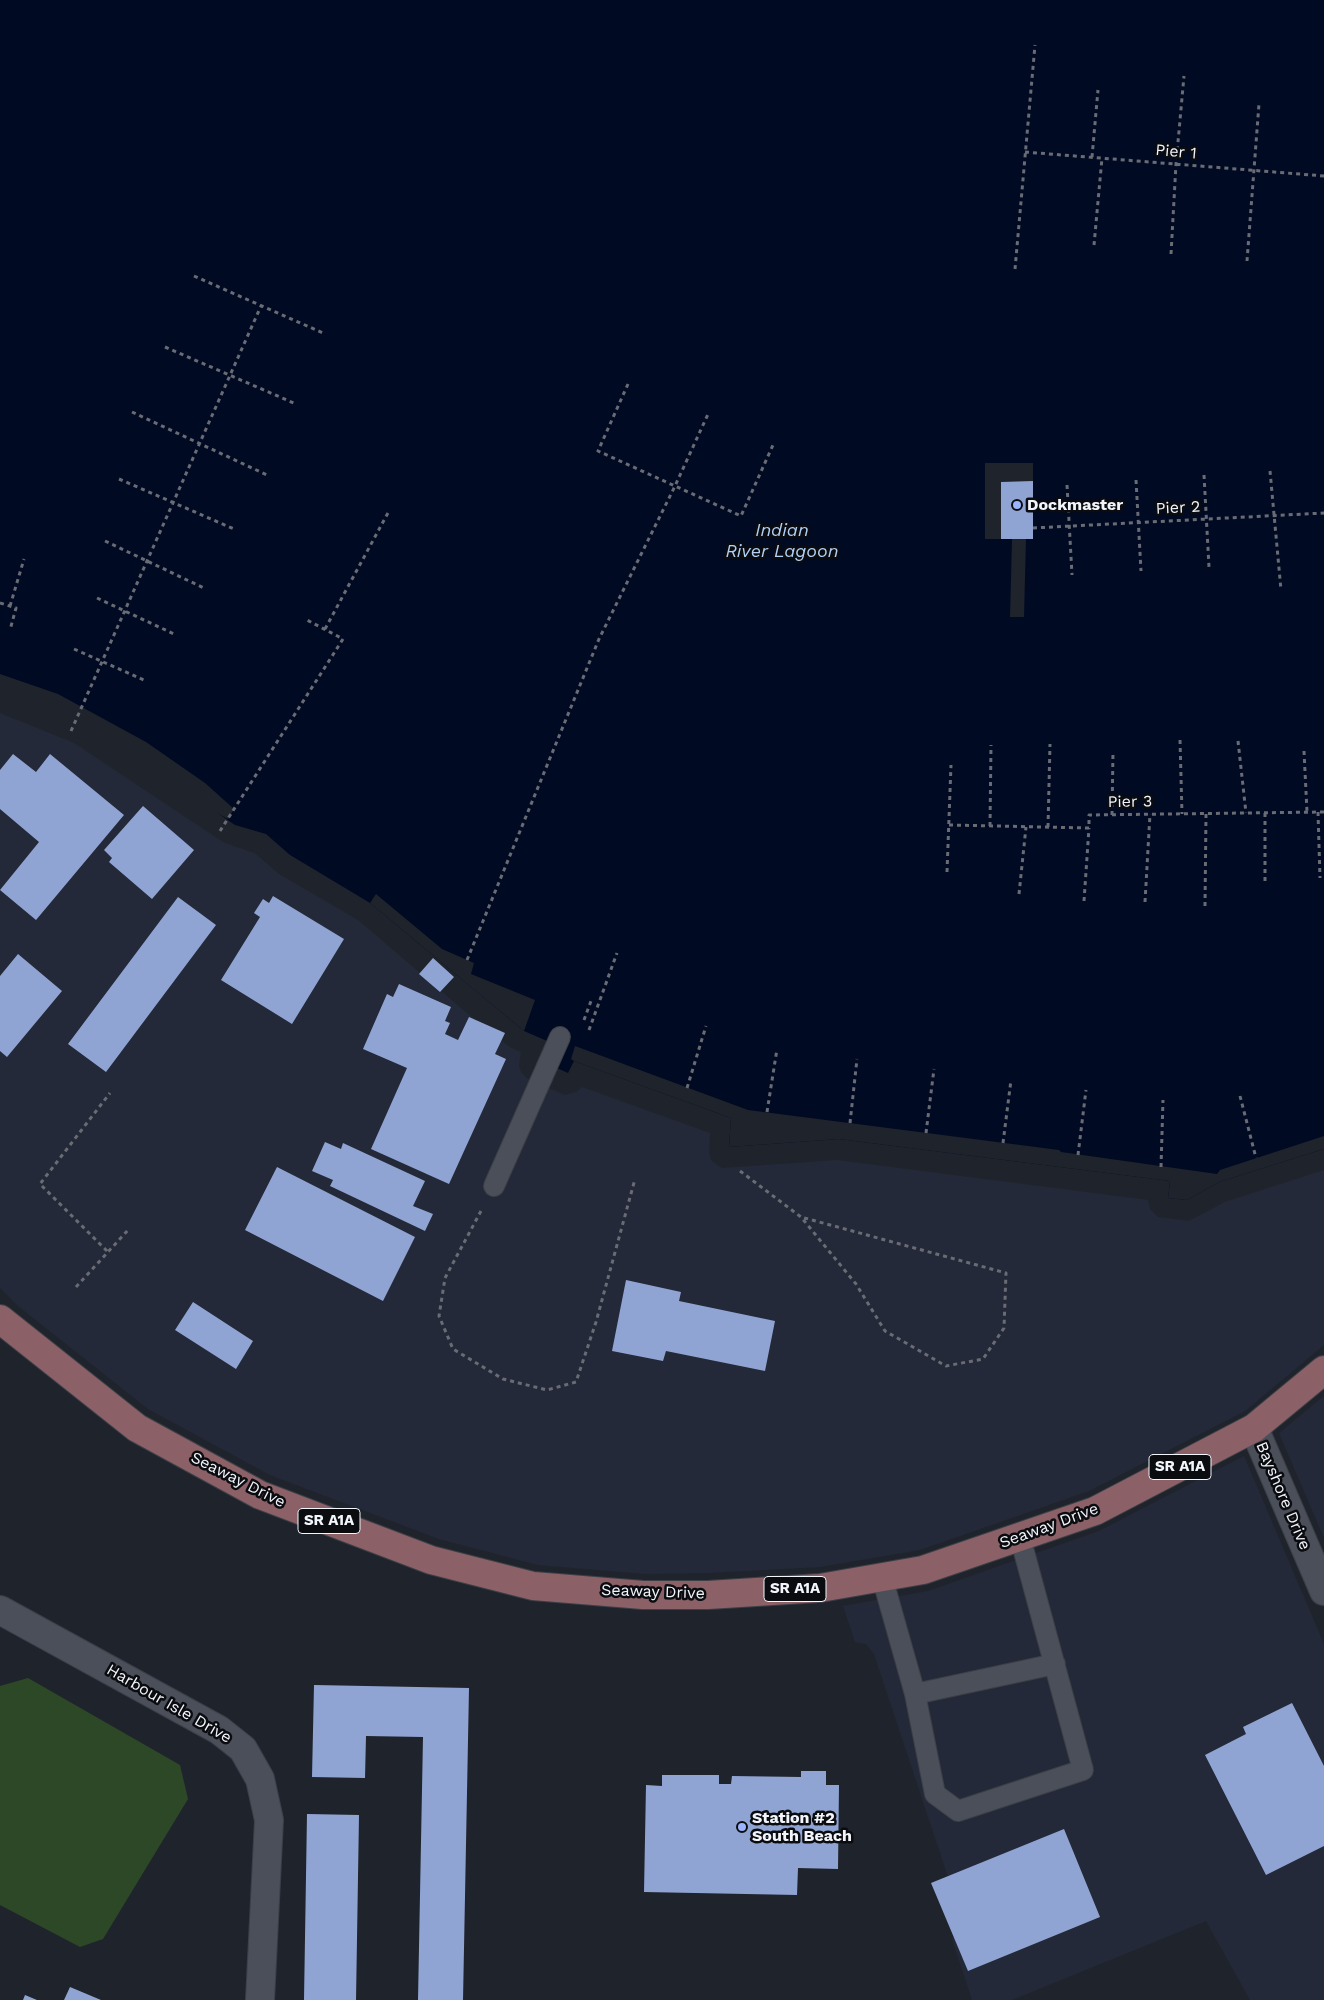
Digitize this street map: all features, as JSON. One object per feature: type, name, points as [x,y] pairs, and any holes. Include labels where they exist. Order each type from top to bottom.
[{"type":"main road","name":"Seaway Drive","points":[[0,1319],[137,1428],[260,1495],[432,1560],[533,1586],[643,1595],[708,1595],[820,1588],[923,1570],[1095,1511],[1254,1428],[1324,1370]]},
{"type":"street","name":"Bayshore Drive","points":[[1254,1428],[1324,1591]]},
{"type":"street","name":"Harbour Isle Drive","points":[[0,1610],[219,1730],[243,1749],[260,1779],[269,1820],[260,2000]]},
{"type":"lane","points":[[494,1186],[560,1037]]},
{"type":"lane","points":[[882,1578],[915,1694],[935,1794],[958,1811],[1083,1770],[1020,1537]]},
{"type":"lane","points":[[915,1694],[1055,1664]]},
{"type":"path","points":[[1015,268],[1034,45]]},
{"type":"path","points":[[1171,254],[1176,164],[1184,76]]},
{"type":"path","points":[[1092,157],[1098,90]]},
{"type":"path","points":[[1247,261],[1259,104]]},
{"type":"path","name":"Pier 1","points":[[1025,152],[1324,176]]},
{"type":"path","points":[[1094,245],[1102,158]]},
{"type":"path","points":[[194,276],[323,333]]},
{"type":"path","points":[[71,731],[261,306]]},
{"type":"path","points":[[165,347],[296,404]]},
{"type":"path","points":[[628,384],[598,451],[740,516],[773,445]]},
{"type":"path","points":[[132,412],[267,475]]},
{"type":"path","points":[[467,960],[599,639],[675,486],[709,412]]},
{"type":"path","points":[[1270,471],[1281,590]]},
{"type":"path","points":[[1204,475],[1209,567]]},
{"type":"path","points":[[119,479],[234,529]]},
{"type":"path","points":[[1136,480],[1140,571]]},
{"type":"path","points":[[1067,485],[1072,575]]},
{"type":"path","points":[[325,629],[389,511]]},
{"type":"path","name":"Pier 2","points":[[1034,528],[1324,513]]},
{"type":"path","points":[[105,542],[206,590]]},
{"type":"path","points":[[10,606],[24,559]]},
{"type":"path","points":[[97,598],[174,634]]},
{"type":"path","points":[[0,603],[16,608],[10,630]]},
{"type":"path","points":[[220,831],[343,639],[306,620]]},
{"type":"path","points":[[74,649],[146,681]]},
{"type":"path","points":[[1180,740],[1182,814]]},
{"type":"path","points":[[1238,741],[1246,813]]},
{"type":"path","points":[[1048,827],[1050,744]]},
{"type":"path","points":[[990,745],[990,826]]},
{"type":"path","points":[[1304,751],[1307,812]]},
{"type":"path","points":[[1112,815],[1113,752]]},
{"type":"path","points":[[947,872],[951,765]]},
{"type":"path","points":[[1318,812],[1320,878]]},
{"type":"path","name":"Pier 3","points":[[1089,828],[1089,815],[1324,812]]},
{"type":"path","points":[[1265,813],[1265,883]]},
{"type":"path","points":[[1145,902],[1150,814]]},
{"type":"path","points":[[1205,906],[1206,814]]},
{"type":"path","points":[[949,825],[1089,828],[1084,901]]},
{"type":"path","points":[[1019,894],[1026,827]]},
{"type":"path","points":[[589,1032],[617,953]]},
{"type":"path","points":[[687,1088],[706,1026]]},
{"type":"path","points":[[766,1112],[777,1049]]},
{"type":"path","points":[[850,1123],[857,1059]]},
{"type":"path","points":[[926,1133],[934,1069]]},
{"type":"path","points":[[1003,1143],[1011,1080]]},
{"type":"path","points":[[1078,1155],[1086,1090]]},
{"type":"path","points":[[107,1251],[40,1184],[110,1093]]},
{"type":"path","points":[[1240,1096],[1256,1158]]},
{"type":"path","points":[[1161,1167],[1163,1100]]},
{"type":"path","points":[[740,1171],[801,1217],[856,1284],[884,1331],[946,1366],[983,1359],[1004,1328],[1006,1273],[801,1217]]},
{"type":"path","points":[[494,1186],[445,1278],[439,1316],[453,1349],[503,1379],[547,1390],[576,1382],[596,1322],[635,1179]]},
{"type":"path","points":[[76,1287],[129,1229]]},
{"type":"shaded area","points":[[0,713],[74,743],[223,842],[256,854],[279,874],[358,920],[468,1014],[511,1048],[521,1052],[519,1065],[521,1072],[529,1080],[565,1095],[576,1092],[582,1087],[710,1133],[709,1153],[711,1160],[722,1168],[837,1160],[1148,1200],[1150,1209],[1158,1217],[1189,1221],[1225,1202],[1324,1170],[1324,1345],[1245,1411],[1089,1491],[920,1550],[820,1567],[709,1573],[646,1574],[538,1565],[439,1539],[270,1475],[148,1409],[18,1306],[0,1288]]},
{"type":"shaded area","points":[[1324,1396],[1324,1538],[1279,1433]]},
{"type":"shaded area","points":[[1244,1456],[1324,1644],[1324,2000],[1250,2000],[1206,1921],[1012,2000],[972,2000],[952,1939],[960,1927],[960,1913],[874,1654],[866,1644],[855,1642],[843,1606],[928,1591],[1099,1531]]},
{"type":"green space","points":[[28,1678],[180,1765],[188,1799],[103,1939],[80,1947],[0,1905],[0,1686]]},
{"type":"water","name":"Indian River Lagoon","points":[[0,0],[1324,0],[1324,1149],[1219,1182],[1187,1200],[1168,1198],[1170,1181],[839,1139],[729,1147],[731,1118],[574,1061],[568,1073],[539,1060],[547,1041],[524,1031],[370,903],[290,855],[266,834],[235,825],[85,723],[0,690]]},
{"type":"pier","points":[[985,463],[1033,463],[1033,539],[1026,539],[1024,617],[1010,617],[1012,539],[985,539]]},
{"type":"pier","points":[[0,674],[58,694],[146,742],[205,783],[234,809],[228,819],[205,807],[84,725],[0,692]]},
{"type":"pier","points":[[376,894],[442,949],[474,963],[471,974],[535,1000],[524,1031],[370,903]]},
{"type":"pier","points":[[575,1046],[748,1110],[1059,1150],[1061,1152],[1217,1174],[1220,1170],[1324,1136],[1324,1149],[1219,1182],[1187,1200],[1168,1198],[1170,1181],[839,1139],[729,1147],[731,1118],[574,1061],[571,1059]]},
{"type":"building","name":"Dockmaster","points":[[1033,481],[1033,539],[1001,539],[1001,482]]},
{"type":"building","points":[[13,754],[36,772],[50,754],[124,815],[36,920],[0,890],[39,842],[0,809],[0,770]]},
{"type":"building","points":[[143,806],[194,850],[152,899],[109,862],[112,858],[104,850]]},
{"type":"building","points":[[273,896],[344,939],[292,1024],[221,980],[260,917],[254,913],[263,899],[269,903]]},
{"type":"building","points":[[178,897],[216,925],[106,1072],[68,1044]]},
{"type":"building","points":[[18,954],[62,991],[7,1057],[0,1051],[0,976]]},
{"type":"building","points":[[433,958],[454,977],[440,992],[419,974]]},
{"type":"building","points":[[399,984],[451,1007],[445,1021],[450,1023],[445,1034],[458,1040],[469,1017],[505,1033],[495,1054],[506,1059],[449,1184],[371,1149],[407,1068],[363,1049],[387,994],[393,997]]},
{"type":"building","points":[[325,1142],[341,1149],[343,1143],[425,1181],[413,1206],[433,1214],[425,1231],[330,1186],[333,1180],[312,1171]]},
{"type":"building","points":[[277,1167],[415,1237],[383,1301],[245,1230]]},
{"type":"building","points":[[626,1280],[681,1292],[679,1301],[775,1321],[765,1371],[666,1351],[663,1361],[612,1351]]},
{"type":"building","points":[[193,1302],[253,1341],[236,1369],[175,1330]]},
{"type":"building","points":[[314,1685],[469,1688],[463,2000],[418,2000],[423,1737],[366,1736],[365,1778],[312,1777]]},
{"type":"building","points":[[1292,1703],[1324,1766],[1324,1846],[1266,1875],[1205,1755],[1246,1734],[1243,1727]]},
{"type":"building","name":"Station #2 South Beach","points":[[801,1771],[826,1771],[826,1785],[839,1785],[838,1869],[798,1868],[797,1895],[644,1892],[646,1785],[662,1786],[662,1775],[719,1775],[719,1784],[731,1784],[732,1776],[801,1777]]},
{"type":"building","points":[[307,1814],[359,1815],[356,2000],[304,2000]]},
{"type":"building","points":[[1064,1829],[1100,1917],[968,1971],[931,1883]]},
{"type":"building","points":[[70,1987],[101,2000],[64,2000]]},
{"type":"building","points":[[25,1995],[37,2000],[23,2000]]},
{"type":"place","name":"Dockmaster","points":[[1017,505]]},
{"type":"place","name":"Station #2 South Beach","points":[[742,1827]]}]
